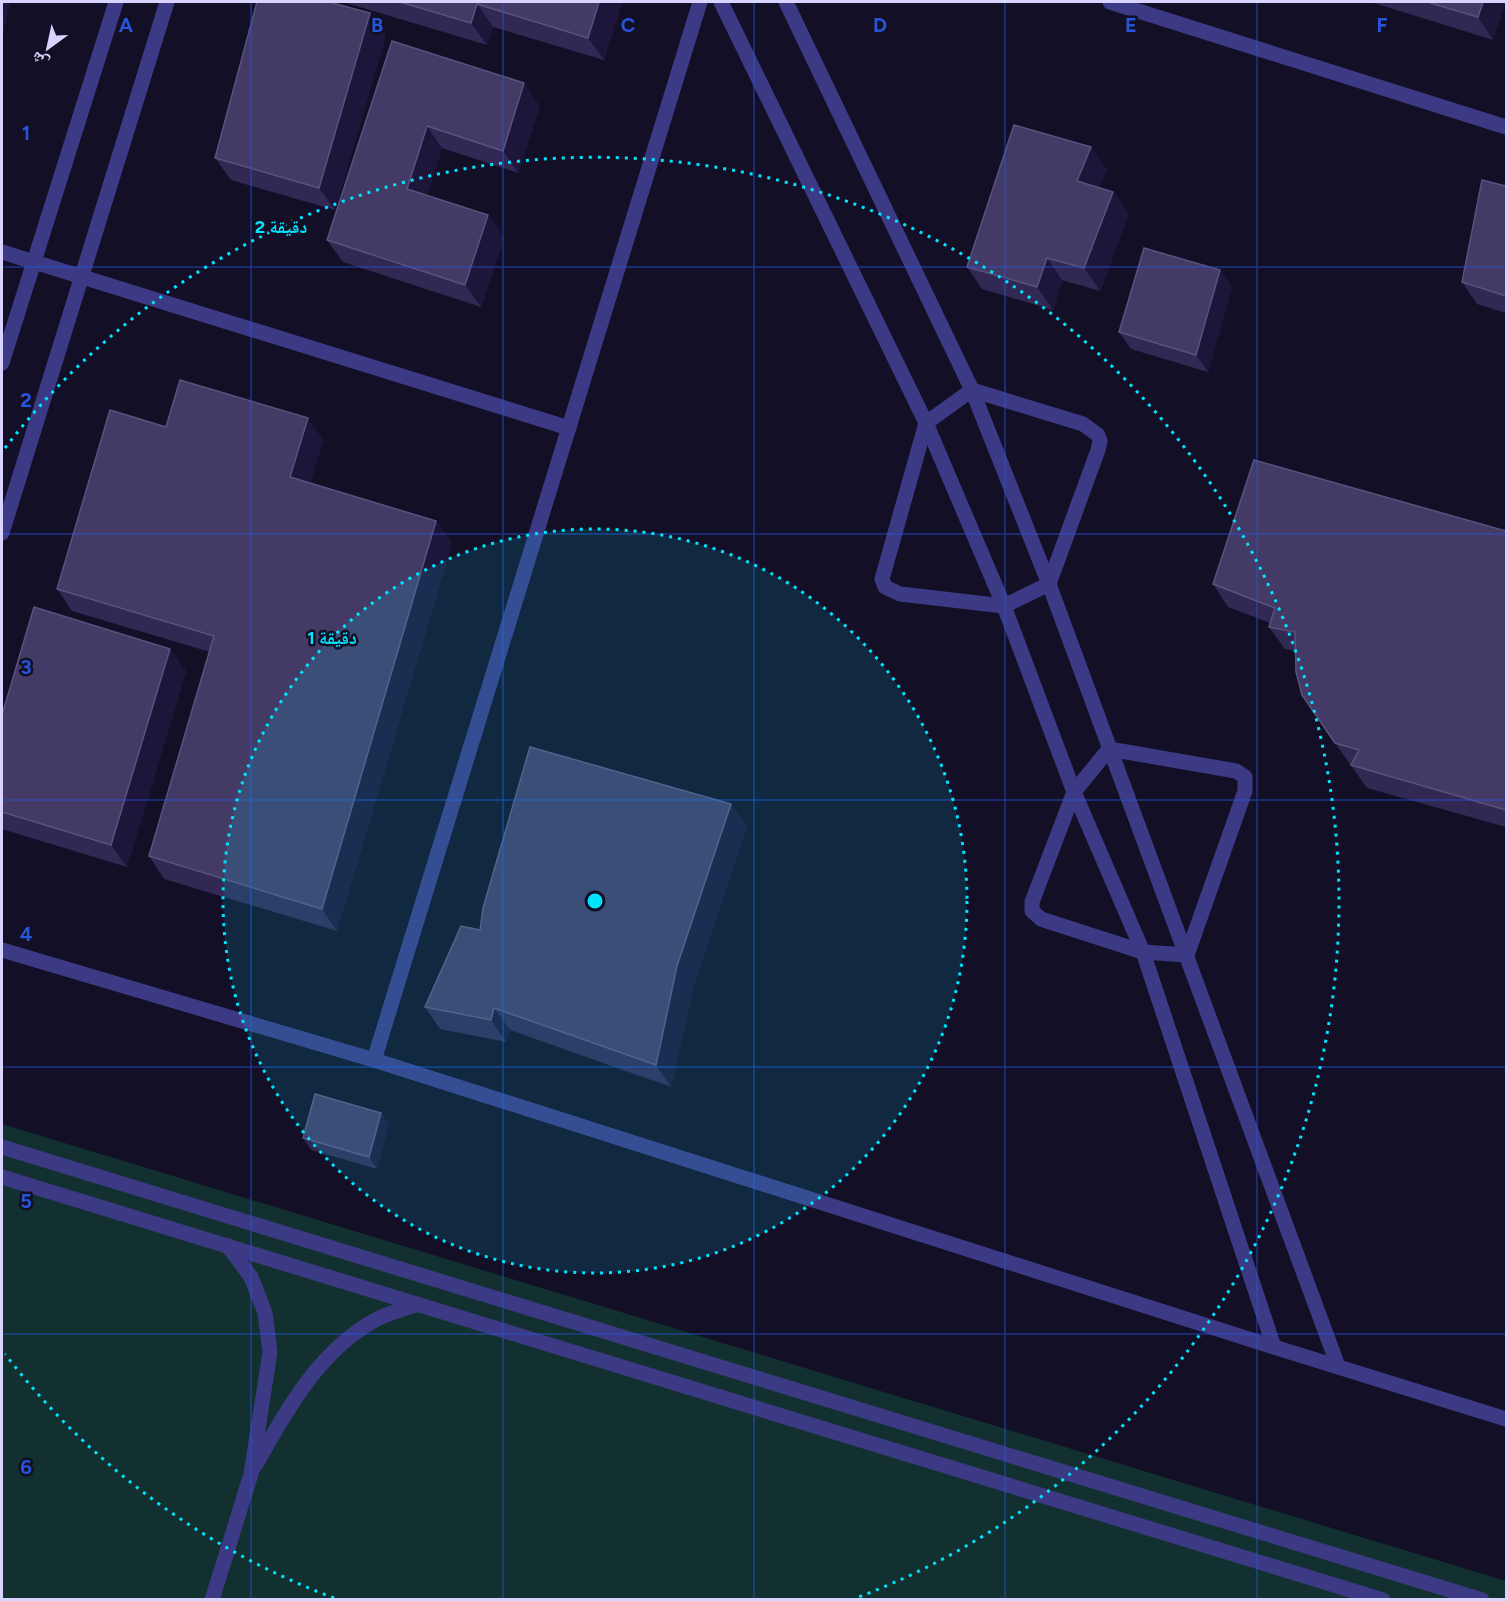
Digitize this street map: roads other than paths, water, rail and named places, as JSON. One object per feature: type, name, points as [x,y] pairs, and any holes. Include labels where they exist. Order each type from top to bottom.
[{"type":"street","points":[[2,363],[116,2]]},
{"type":"street","points":[[2,533],[167,2]]},
{"type":"street","points":[[374,1060],[700,2]]},
{"type":"street","points":[[721,2],[926,423],[1004,606],[1074,792],[1143,952],[1274,1347]]},
{"type":"street","points":[[786,2],[972,390],[1049,584],[1338,1366]]},
{"type":"street","points":[[1110,2],[1131,4],[1506,127]]},
{"type":"street","points":[[2,252],[569,428]]},
{"type":"street","points":[[972,390],[1083,424],[1098,435],[1100,441],[1049,584],[1004,606],[900,594],[885,587],[882,579],[926,423],[972,390]]},
{"type":"street","points":[[1109,749],[1074,792],[1032,902],[1032,911],[1041,919],[1143,952],[1187,955]]},
{"type":"street","points":[[1109,749],[1236,771],[1245,777],[1245,791],[1187,955]]},
{"type":"street","points":[[2,950],[374,1060],[1274,1347],[1506,1417]]},
{"type":"street","points":[[2,1147],[1482,1599]]},
{"type":"street","points":[[2,1177],[1383,1599]]},
{"type":"street","points":[[212,1599],[251,1474],[270,1352],[265,1313],[251,1277],[228,1246]]},
{"type":"street","points":[[251,1474],[290,1404],[314,1370],[344,1342],[378,1318],[417,1305]]}]
